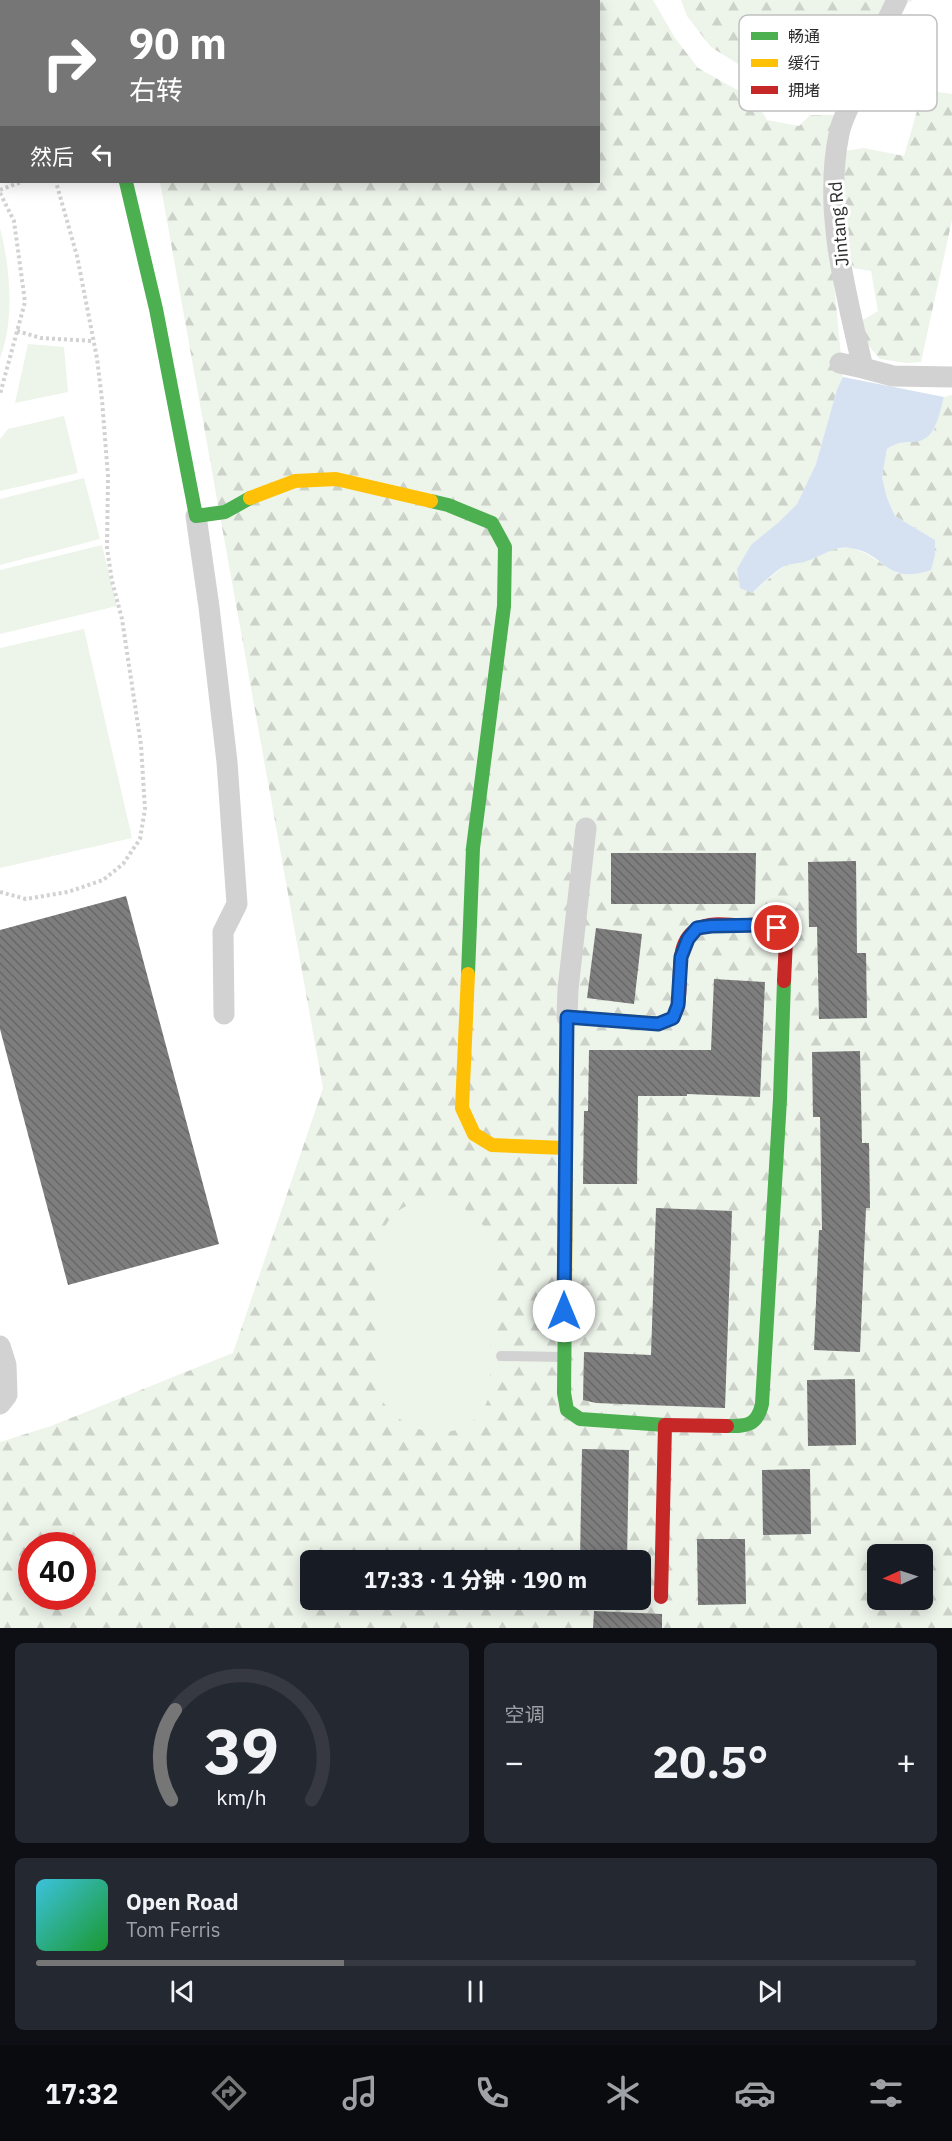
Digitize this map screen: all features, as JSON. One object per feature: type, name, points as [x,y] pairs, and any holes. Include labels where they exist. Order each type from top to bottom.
[{"type":"street","name":"Jintang Rd","points":[[890,15],[897,0]]},
{"type":"street","name":"Jintang Rd","points":[[847,111],[839,132],[835,156],[835,222],[863,368]]},
{"type":"street","points":[[126,183],[156,309],[196,516],[209,607],[227,762],[237,904],[223,932],[224,1014]]},
{"type":"street","points":[[840,363],[893,376],[952,377]]},
{"type":"street","points":[[196,516],[225,512],[256,495],[295,481],[336,479],[448,505],[492,524],[505,547],[504,606],[473,848],[462,1108],[474,1134],[492,1145],[565,1148]]},
{"type":"street","points":[[567,1017],[658,1024],[673,1018],[678,1005],[681,957],[688,939],[697,928],[766,925],[777,928],[786,940],[764,1384],[759,1418],[753,1425],[665,1425],[580,1419],[567,1410],[564,1393],[567,1017],[568,989],[586,828]]},
{"type":"street","points":[[0,1346],[6,1365],[7,1395],[0,1404]]},
{"type":"street","points":[[661,1597],[665,1425]]},
{"type":"lane","points":[[501,1356],[564,1357]]},
{"type":"path","points":[[0,394],[25,302],[14,220],[0,192],[19,183]]},
{"type":"path","points":[[0,892],[26,899],[68,892],[103,880],[123,864],[140,839],[145,809],[141,745],[122,619],[112,581],[108,548],[108,476],[93,341],[77,256],[56,183]]},
{"type":"path","points":[[17,331],[40,338],[93,341]]},
{"type":"green space","points":[[600,0],[653,0],[675,38],[698,68],[739,91],[739,111],[762,111],[767,120],[799,126],[810,115],[836,115],[823,182],[825,230],[834,283],[843,377],[837,389],[816,464],[797,504],[780,522],[752,593],[785,565],[807,561],[829,550],[850,547],[867,554],[898,574],[935,540],[895,516],[887,498],[882,477],[887,449],[898,442],[910,441],[934,430],[944,397],[952,395],[952,1628],[0,1628],[0,1442],[51,1426],[233,1353],[323,1088],[160,183],[600,183]]},
{"type":"green space","points":[[681,0],[913,0],[885,15],[739,15],[739,65],[711,47],[687,16]]},
{"type":"green space","points":[[937,92],[952,94],[952,220],[921,362],[906,363],[880,359],[864,340],[863,320],[878,311],[871,271],[853,268],[844,233],[840,183],[845,151],[864,148],[904,156],[917,111],[937,111]]},
{"type":"green space","points":[[0,228],[8,276],[9,310],[5,343],[0,358]]},
{"type":"green space","points":[[28,344],[64,347],[68,392],[15,403]]},
{"type":"green space","points":[[64,416],[78,473],[0,491],[0,439],[8,429]]},
{"type":"green space","points":[[84,478],[100,539],[0,565],[0,499]]},
{"type":"green space","points":[[102,545],[117,606],[0,634],[0,570]]},
{"type":"green space","points":[[84,629],[132,838],[0,868],[0,648]]},
{"type":"green space","points":[[438,1198],[472,1214],[484,1227],[492,1244],[490,1395],[481,1413],[468,1424],[442,1433],[429,1432],[404,1422],[383,1402],[376,1380],[375,1249],[385,1227],[397,1212],[414,1203]]},
{"type":"water","points":[[843,377],[944,397],[937,421],[928,436],[919,441],[898,443],[887,449],[882,477],[887,498],[895,516],[935,540],[935,555],[931,570],[904,574],[894,571],[862,551],[844,548],[804,562],[784,566],[752,593],[740,588],[737,569],[751,545],[797,504],[816,464],[837,389]]},
{"type":"building","points":[[611,853],[756,853],[755,904],[611,904]]},
{"type":"building","points":[[856,861],[857,953],[866,953],[867,1018],[819,1019],[817,927],[809,927],[808,862]]},
{"type":"building","points":[[126,896],[219,1244],[68,1285],[0,1029],[0,930]]},
{"type":"building","points":[[596,928],[642,934],[634,1004],[587,998]]},
{"type":"building","points":[[714,979],[765,982],[760,1097],[687,1094],[687,1096],[638,1096],[637,1184],[583,1184],[584,1111],[588,1111],[589,1050],[711,1050]]},
{"type":"building","points":[[860,1051],[862,1143],[869,1143],[870,1208],[866,1208],[860,1352],[814,1350],[819,1230],[822,1230],[820,1117],[813,1117],[812,1052]]},
{"type":"building","points":[[656,1208],[732,1211],[725,1408],[596,1403],[583,1400],[584,1352],[651,1355]]},
{"type":"building","points":[[855,1379],[856,1445],[808,1446],[807,1380]]},
{"type":"building","points":[[582,1449],[629,1450],[627,1550],[580,1550]]},
{"type":"building","points":[[810,1469],[811,1534],[763,1535],[762,1470]]},
{"type":"building","points":[[697,1539],[745,1539],[746,1604],[698,1605]]},
{"type":"building","points":[[594,1611],[662,1614],[662,1628],[593,1628]]},
{"type":"traffic: fast","points":[[126,183],[156,309],[196,516],[225,512],[250,498]]},
{"type":"traffic: fast","points":[[431,501],[448,505],[492,523],[505,547],[504,606],[473,848],[468,974]]},
{"type":"traffic: fast","points":[[727,1426],[746,1425],[754,1421],[762,1404],[780,1099],[784,981]]},
{"type":"traffic: fast","points":[[565,1297],[564,1393],[567,1410],[580,1419],[665,1425]]},
{"type":"traffic: slow","points":[[250,498],[295,481],[336,479],[431,501]]},
{"type":"traffic: slow","points":[[468,974],[462,1108],[474,1134],[492,1145],[565,1148]]},
{"type":"traffic: slow","points":[[565,1297],[567,1017],[651,1023]]},
{"type":"traffic: jam","points":[[651,1023],[658,1024],[673,1018],[678,1005],[680,963],[685,942],[691,934],[704,926],[761,925],[776,930],[786,940],[784,981]]},
{"type":"traffic: jam","points":[[661,1597],[665,1425],[727,1426]]},
{"type":"route","points":[[564,1311],[567,1017],[658,1024],[673,1018],[678,1005],[681,957],[688,939],[697,928],[766,925],[777,928]]}]
